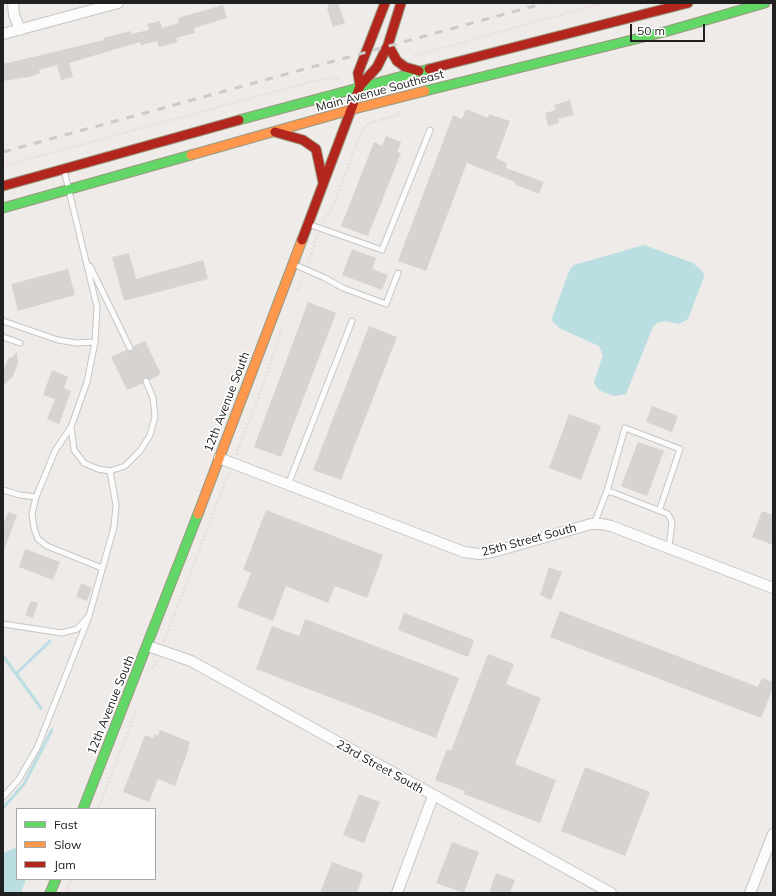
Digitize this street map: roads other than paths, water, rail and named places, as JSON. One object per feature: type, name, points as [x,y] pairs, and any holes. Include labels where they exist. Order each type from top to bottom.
[{"type":"main road","name":"12th Avenue South","points":[[83,808],[148,646],[360,86],[358,73],[386,3]]},
{"type":"main road","points":[[360,86],[377,67],[388,44],[401,3]]},
{"type":"main road","name":"Main Avenue Southeast","points":[[3,186],[360,86],[688,3]]},
{"type":"main road","name":"Main Avenue Southeast","points":[[3,208],[350,110],[668,31],[765,3]]},
{"type":"main road","points":[[388,44],[397,61],[405,67],[419,71]]},
{"type":"main road","points":[[274,132],[303,140],[316,149],[320,157],[323,182]]},
{"type":"main road","points":[[50,893],[56,880]]},
{"type":"street","points":[[13,3],[14,15],[20,30]]},
{"type":"street","points":[[3,34],[118,3]]},
{"type":"street","name":"25th Street South","points":[[219,458],[464,552],[479,554],[594,524],[612,526],[773,588]]},
{"type":"street","name":"23rd Street South","points":[[148,646],[191,661],[611,893]]},
{"type":"street","points":[[397,893],[433,796]]},
{"type":"street","points":[[750,893],[773,834]]},
{"type":"lane","points":[[307,224],[382,250],[430,130]]},
{"type":"lane","points":[[64,169],[97,308],[95,342],[87,382],[71,427],[55,451],[36,497],[32,514],[34,528],[38,539],[47,546],[102,568]]},
{"type":"lane","points":[[87,261],[130,348]]},
{"type":"lane","points":[[292,264],[343,288],[386,304],[398,273]]},
{"type":"lane","points":[[3,321],[58,340],[77,343],[95,342]]},
{"type":"lane","points":[[288,485],[352,321]]},
{"type":"lane","points":[[3,337],[20,343]]},
{"type":"lane","points":[[71,427],[74,450],[84,463],[98,469],[110,471],[125,466],[140,451],[150,435],[155,417],[153,398],[146,381]]},
{"type":"lane","points":[[594,524],[607,492],[625,428],[680,448],[659,511]]},
{"type":"lane","points":[[3,797],[19,779],[36,748],[89,616],[114,527],[116,505],[110,471]]},
{"type":"lane","points":[[3,490],[20,495],[36,497]]},
{"type":"lane","points":[[607,492],[668,514],[672,522],[669,548]]},
{"type":"lane","points":[[3,624],[62,633],[76,629],[89,616]]},
{"type":"water","points":[[644,245],[693,263],[703,272],[704,277],[688,319],[679,324],[665,321],[657,323],[653,327],[626,394],[614,396],[601,391],[597,388],[594,382],[603,355],[599,346],[561,329],[553,322],[552,318],[570,269],[574,265]]},
{"type":"water","points":[[16,847],[16,880],[26,880],[21,893],[3,893],[3,853]]},
{"type":"waterway","points":[[16,674],[50,641]]},
{"type":"waterway","points":[[3,656],[41,708]]},
{"type":"waterway","points":[[3,808],[24,784],[52,730]]},
{"type":"railway","points":[[3,152],[545,3]]}]
